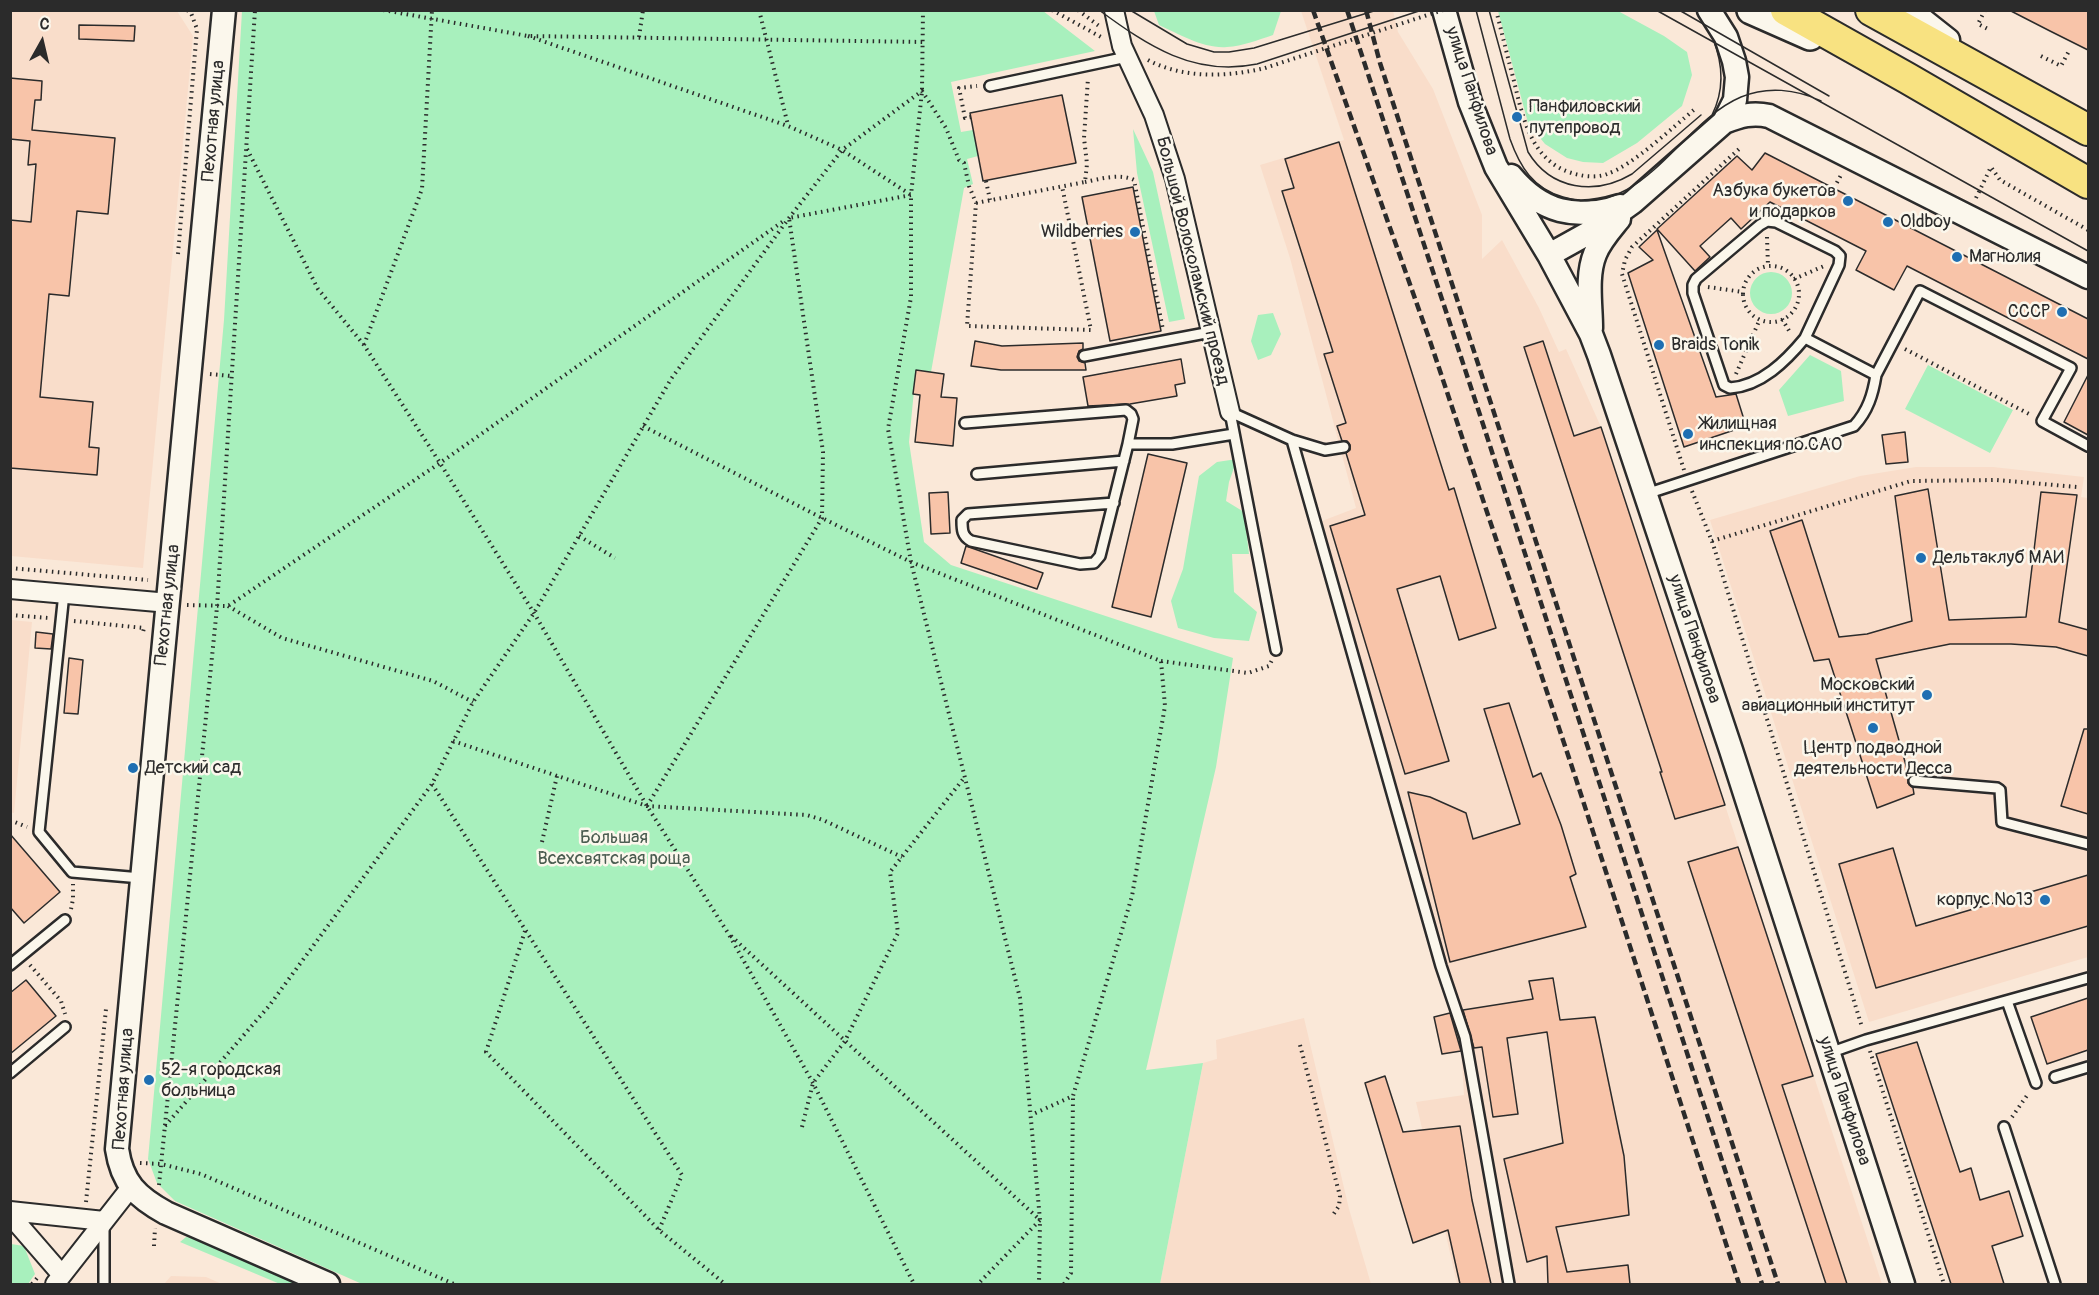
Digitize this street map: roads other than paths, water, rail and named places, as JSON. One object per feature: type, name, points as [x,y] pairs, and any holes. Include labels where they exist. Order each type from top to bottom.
[{"type":"main road","points":[[1751,10],[1907,78]]},
{"type":"main road","points":[[1786,10],[2088,183]]},
{"type":"main road","points":[[1871,10],[2088,130]]},
{"type":"street","name":"Пехотная улица","points":[[135,1190],[123,1174],[117,1149],[141,878],[195,340],[224,10]]},
{"type":"street","name":"Большой Волоколамский проезд","points":[[1114,10],[1125,52],[1154,115],[1175,179],[1230,412]]},
{"type":"street","name":"улица Панфилова","points":[[1443,10],[1470,102],[1496,167],[1549,255],[1591,334],[1646,494],[1903,1284]]},
{"type":"street","points":[[1549,255],[1594,230],[1633,202],[1724,122],[1735,100],[1737,77],[1726,37],[1709,10]]},
{"type":"street","points":[[1910,10],[2019,93]]},
{"type":"street","points":[[1724,122],[1750,114],[1769,116],[2088,277]]},
{"type":"street","points":[[1490,149],[1522,189],[1545,206],[1577,214],[1612,209],[1633,202]]},
{"type":"street","points":[[1591,334],[1590,279],[1594,259],[1603,240],[1633,202]]},
{"type":"street","points":[[10,589],[169,603]]},
{"type":"street","points":[[10,1213],[58,1280],[104,1221],[135,1190],[166,1213],[328,1284]]},
{"type":"street","points":[[10,1213],[104,1221]]},
{"type":"lane","points":[[990,86],[1086,66],[1125,52]]},
{"type":"lane","points":[[1767,221],[1776,222],[1835,251],[1840,256],[1839,265],[1805,338],[1760,381],[1730,388],[1724,385],[1692,292],[1696,279],[1767,221]]},
{"type":"lane","points":[[1646,494],[1854,426],[1862,417],[1873,395],[1876,375],[1920,291],[2071,368],[2042,421],[2088,446]]},
{"type":"lane","points":[[1084,356],[1211,332]]},
{"type":"lane","points":[[1805,338],[1876,375]]},
{"type":"lane","points":[[965,423],[1126,410],[1133,419],[1114,503],[1100,556],[1094,563],[1088,564],[967,539],[962,532],[962,520],[968,514],[1114,503]]},
{"type":"lane","points":[[1230,412],[1276,650]]},
{"type":"lane","points":[[1230,412],[1292,440],[1325,450],[1344,447]]},
{"type":"lane","points":[[1128,444],[1172,444],[1234,434]]},
{"type":"lane","points":[[1292,440],[1438,955],[1465,1037],[1509,1284]]},
{"type":"lane","points":[[977,474],[1124,461]]},
{"type":"lane","points":[[64,593],[39,832],[72,872],[141,878]]},
{"type":"lane","points":[[1914,781],[1997,788],[2000,790],[2002,822],[2088,844]]},
{"type":"lane","points":[[10,965],[65,920]]},
{"type":"lane","points":[[1828,1053],[1866,1040],[2088,978]]},
{"type":"lane","points":[[2007,1001],[2036,1083]]},
{"type":"lane","points":[[10,1073],[65,1027]]},
{"type":"lane","points":[[2055,1077],[2088,1067]]},
{"type":"lane","points":[[2004,1127],[2055,1284]]},
{"type":"lane","points":[[104,1221],[104,1284]]},
{"type":"tram line","points":[[1099,10],[1154,46],[1173,55],[1192,62],[1234,67],[1257,64],[1422,10]]},
{"type":"tram line","points":[[1130,10],[1187,44],[1214,52],[1254,48],[1377,10]]},
{"type":"tram line","points":[[1476,10],[1510,139],[1518,159],[1529,175],[1543,188],[1563,197],[1591,201],[1615,195],[1638,183],[1698,127],[1719,110],[1741,97],[1761,91],[1781,90],[1821,101]]},
{"type":"tram line","points":[[1489,10],[1528,152],[1549,175],[1561,181],[1575,186],[1589,187],[1618,181],[1632,174],[1701,115]]},
{"type":"tram line","points":[[1656,10],[2088,251]]},
{"type":"tram line","points":[[1679,10],[1829,96]]},
{"type":"tram line","points":[[1712,115],[1719,97],[1721,77],[1719,58],[1713,39]]},
{"type":"railway","points":[[1313,10],[1430,341],[1575,776],[1739,1284]]},
{"type":"railway","points":[[1347,10],[1762,1284]]},
{"type":"railway","points":[[1366,10],[1380,63],[1778,1284]]},
{"type":"place","name":"Панфиловский путепровод","points":[[1517,117]]},
{"type":"place","name":"Азбука букетов и подарков","points":[[1848,201]]},
{"type":"place","name":"Oldboy","points":[[1888,222]]},
{"type":"place","name":"Wildberries","points":[[1135,232]]},
{"type":"place","name":"Магнолия","points":[[1957,257]]},
{"type":"place","name":"СССР","points":[[2062,312]]},
{"type":"place","name":"Braids Tonik","points":[[1659,345]]},
{"type":"place","name":"Жилищная инспекция по САО","points":[[1688,434]]},
{"type":"place","name":"Дельтаклуб МАИ","points":[[1921,558]]},
{"type":"place","name":"Московский авиационный институт","points":[[1927,695]]},
{"type":"place","name":"Центр подводной деятельности Десса","points":[[1873,728]]},
{"type":"place","name":"Детский сад","points":[[133,768]]},
{"type":"place","name":"корпус №13","points":[[2045,900]]},
{"type":"place","name":"52-я городская больница","points":[[149,1080]]},
{"type":"park label","name":"Большая Всехсвятская роща","points":[[614,848]]}]
